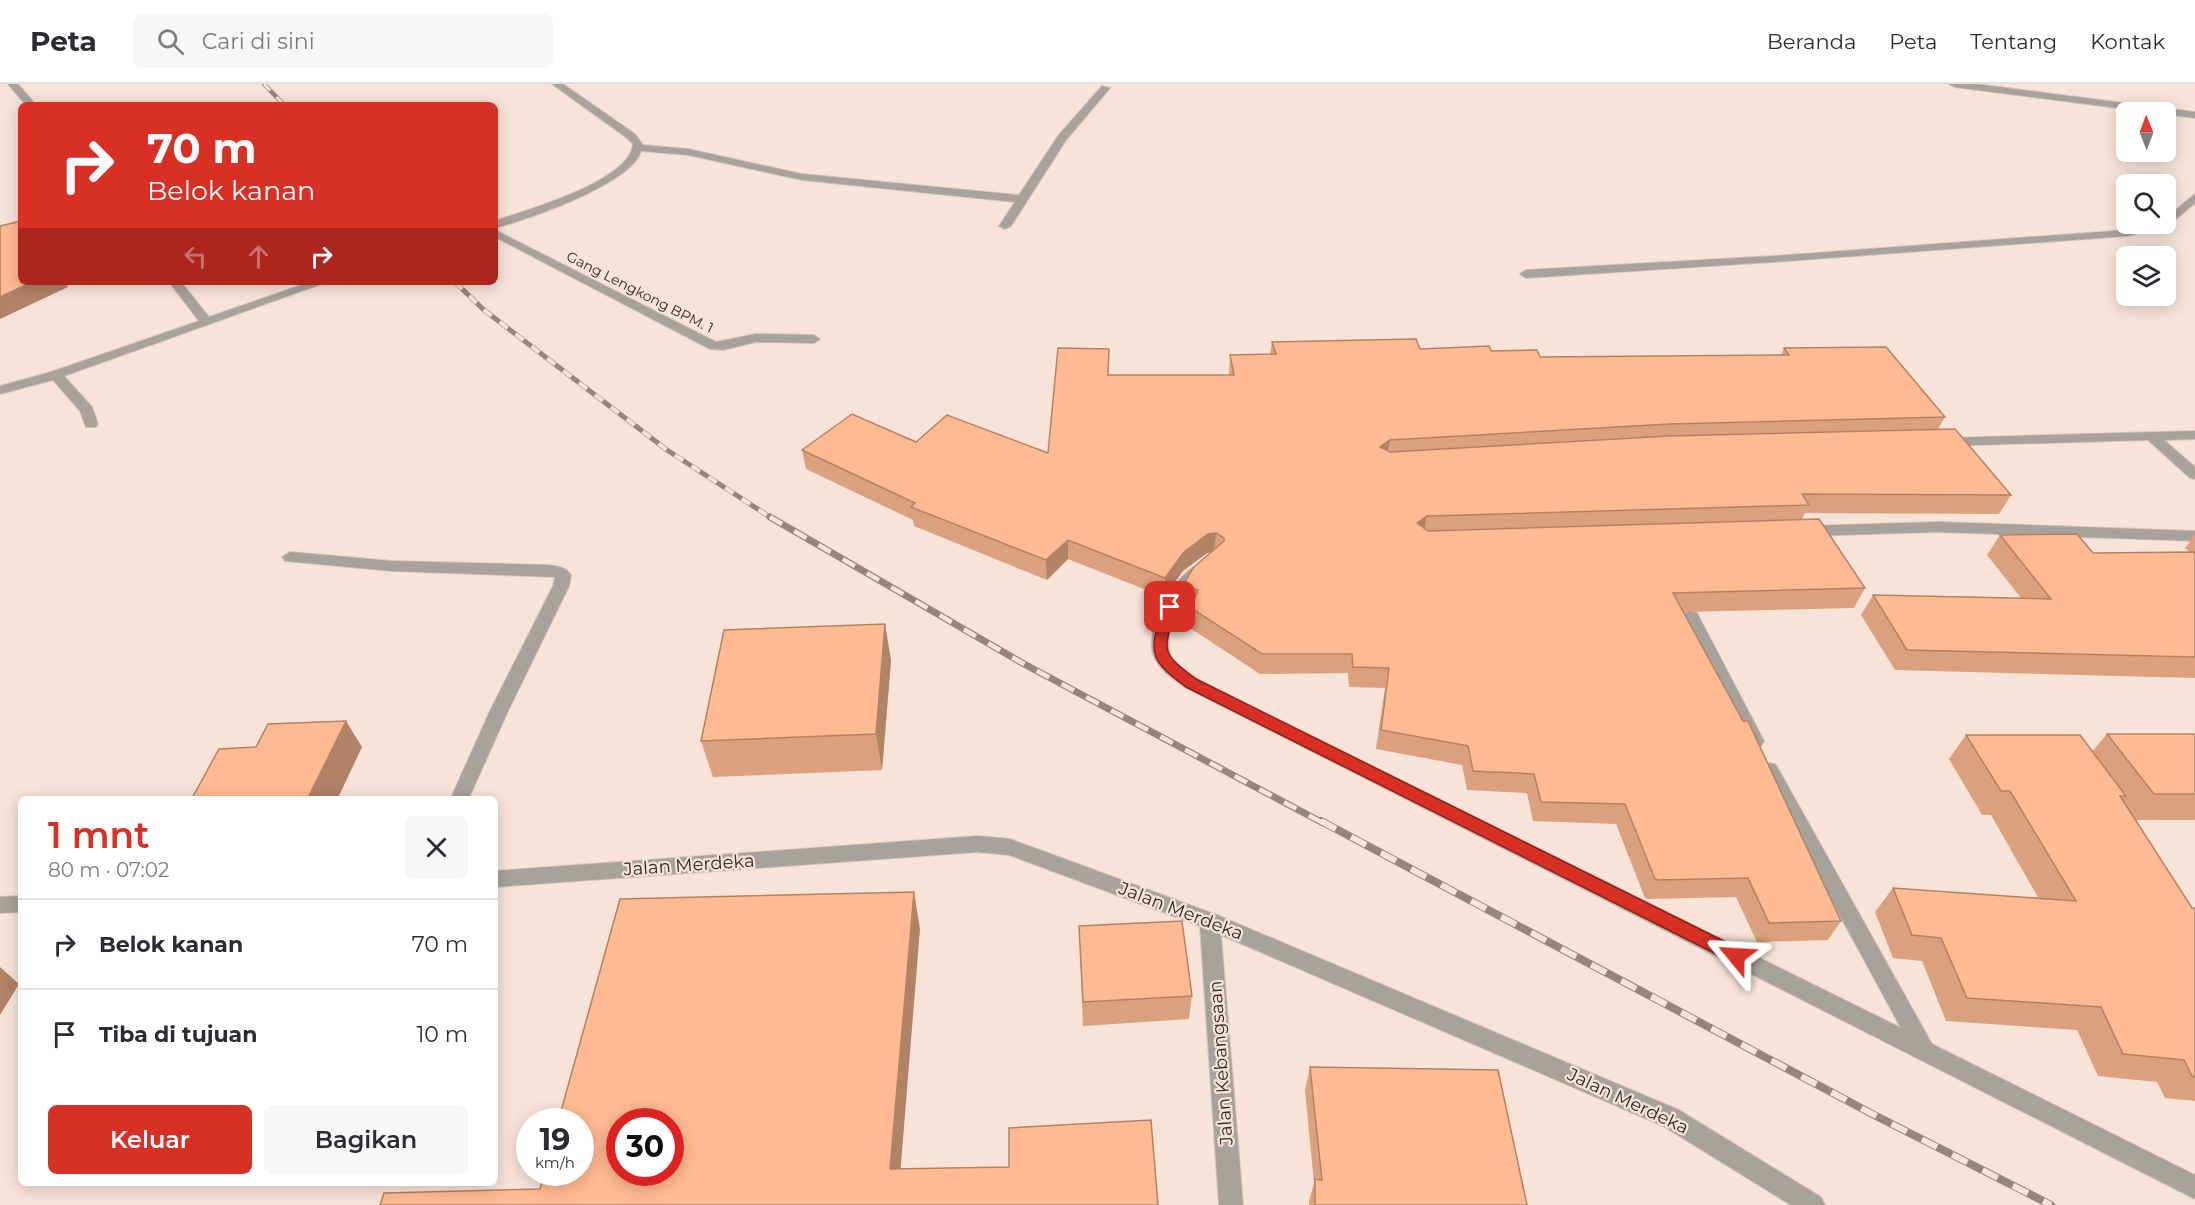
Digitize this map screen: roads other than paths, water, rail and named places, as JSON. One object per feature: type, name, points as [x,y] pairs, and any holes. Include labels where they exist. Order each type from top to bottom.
[{"type":"street","points":[[13,84],[28,102]]},
{"type":"street","points":[[557,84],[631,136],[639,148]]},
{"type":"street","points":[[1954,84],[2195,115]]},
{"type":"street","points":[[2024,84],[2034,94]]},
{"type":"street","points":[[1005,226],[1062,138],[1105,88]]},
{"type":"street","points":[[639,148],[688,152],[802,177],[1022,199]]},
{"type":"street","points":[[498,224],[608,180],[630,164],[639,148]]},
{"type":"street","points":[[1526,274],[1785,259],[2127,233],[2166,224],[2178,216],[2195,197]]},
{"type":"street","name":"Gang Lengkong BPM. 1","points":[[498,235],[714,346],[756,338],[814,339]]},
{"type":"street","points":[[177,285],[206,321]]},
{"type":"street","points":[[0,390],[56,375],[312,285]]},
{"type":"street","points":[[56,375],[87,410],[91,424]]},
{"type":"street","points":[[1924,442],[2195,435]]},
{"type":"street","points":[[2151,436],[2195,475]]},
{"type":"street","points":[[1786,532],[1939,527],[2195,536]]},
{"type":"street","points":[[290,557],[392,566],[546,570],[557,571],[563,575],[561,586],[499,711],[461,796]]},
{"type":"street","points":[[1213,559],[1184,582],[1173,597],[1162,634],[1160,646],[1163,658],[1173,670],[1191,683],[2195,1187]]},
{"type":"street","points":[[1691,617],[1793,815],[1924,1050]]},
{"type":"street","name":"Jalan Merdeka","points":[[498,879],[966,845],[996,845],[1035,855],[1210,921],[1671,1118],[1813,1205]]},
{"type":"street","points":[[0,905],[18,904]]},
{"type":"street","name":"Jalan Kebangsaan","points":[[1210,921],[1231,1205]]},
{"type":"railway","points":[[264,84],[281,102]]},
{"type":"railway","points":[[458,285],[484,310],[667,450],[773,519]]},
{"type":"railway","points":[[770,517],[1024,664],[1323,823]]},
{"type":"railway","points":[[1321,821],[1878,1117],[2051,1205]]}]
